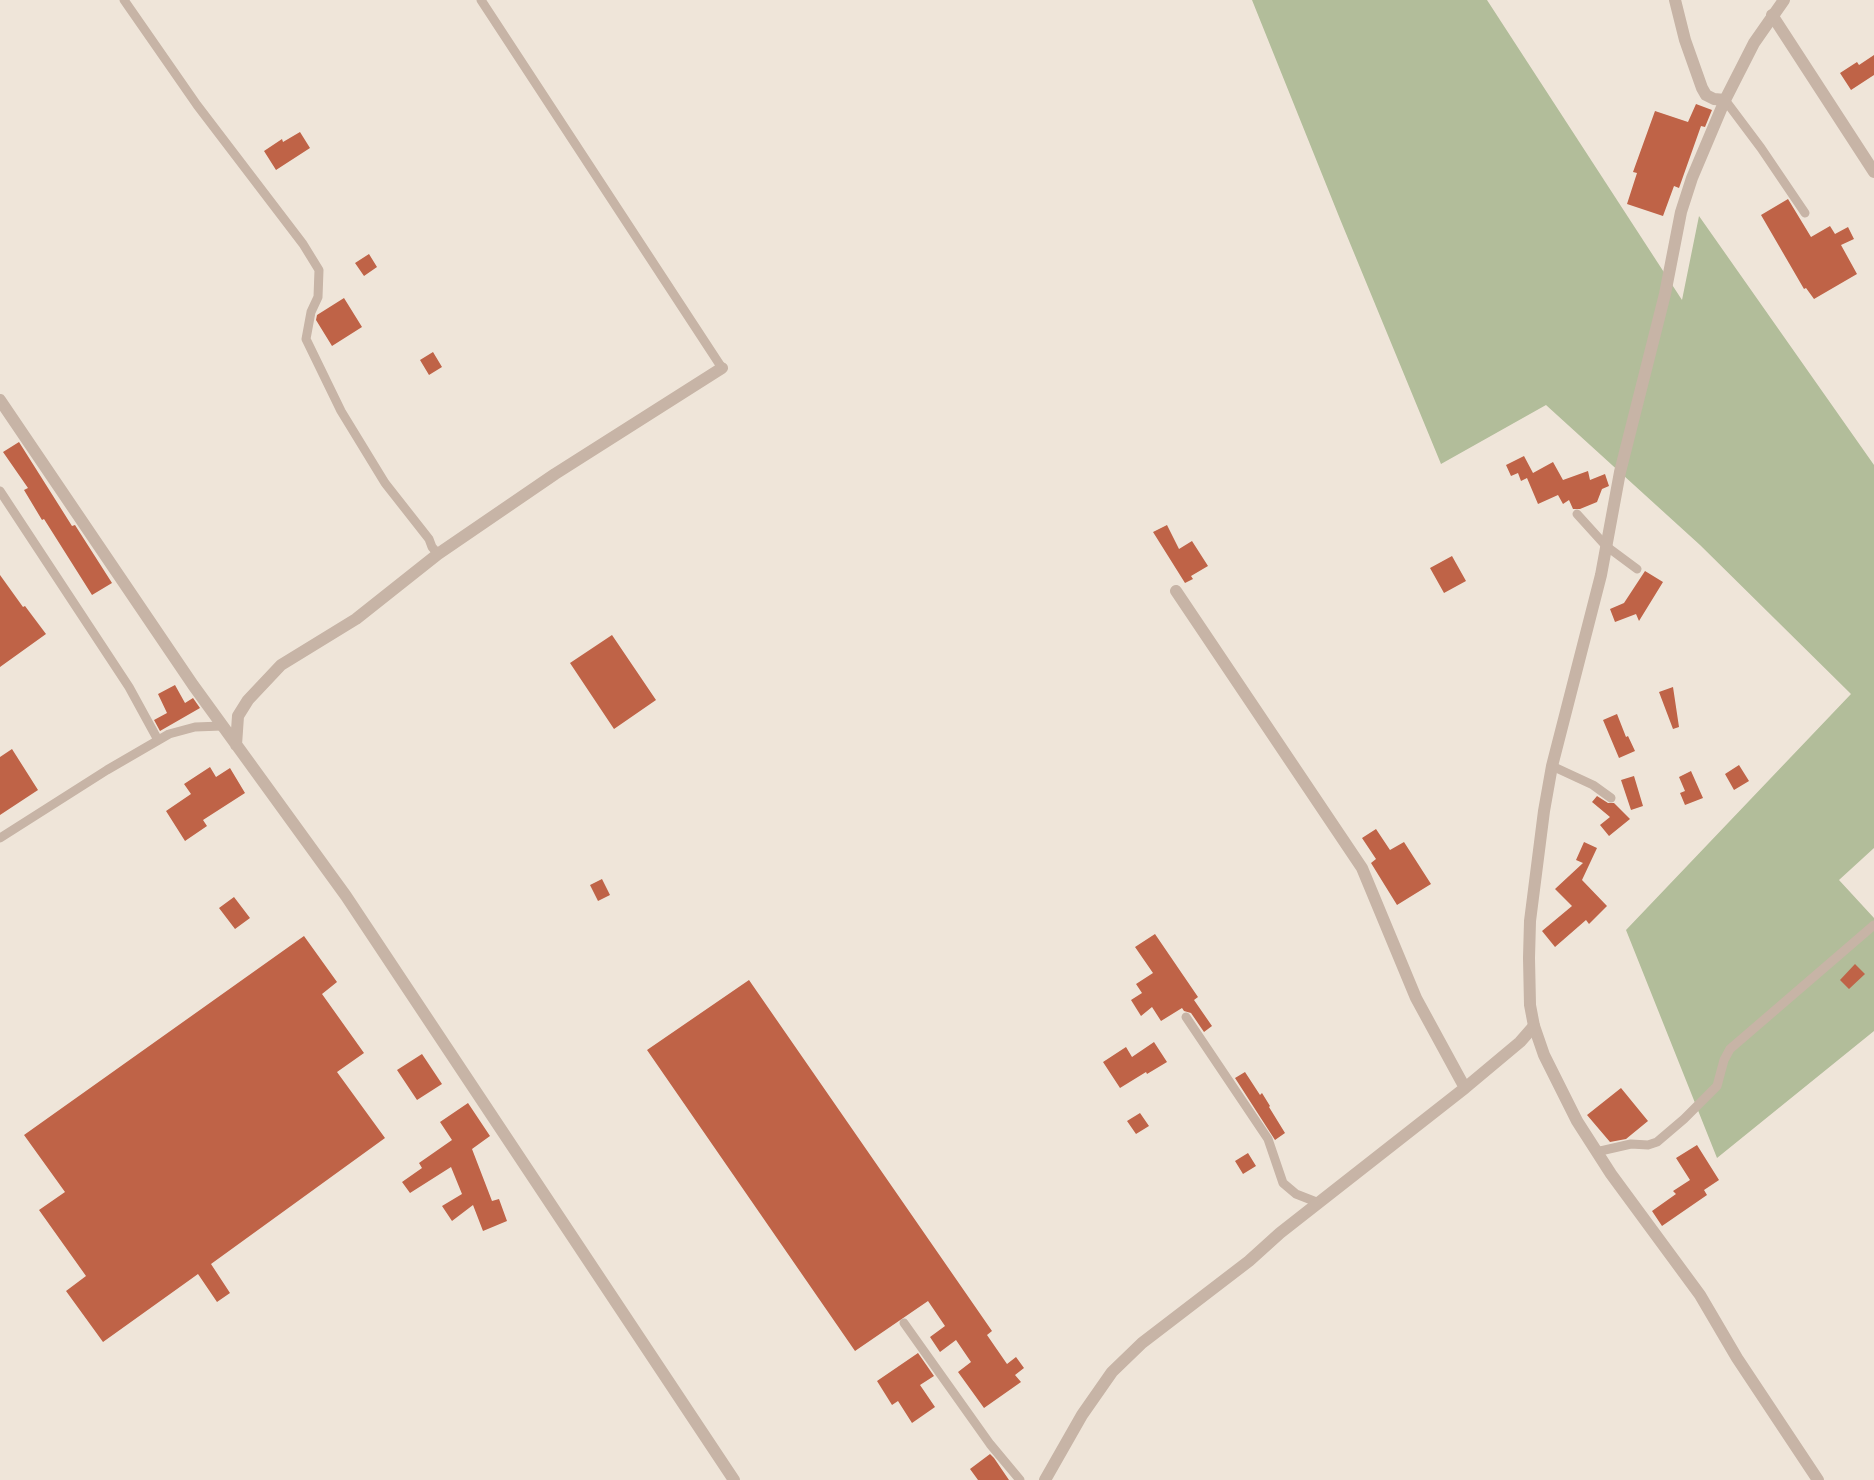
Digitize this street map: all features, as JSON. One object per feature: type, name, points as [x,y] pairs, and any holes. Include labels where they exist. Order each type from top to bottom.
[{"type":"street","points":[[1674,0],[1685,40],[1702,88],[1706,95],[1725,100]]},
{"type":"street","points":[[1784,0],[1750,50],[1725,100],[1692,178],[1681,212],[1665,294],[1620,472],[1601,575],[1552,766],[1544,811],[1530,922],[1529,988],[1534,1026],[1544,1055],[1577,1121],[1641,1218],[1700,1295],[1737,1358],[1818,1480]]},
{"type":"street","points":[[1772,15],[1874,172]]},
{"type":"street","points":[[236,746],[238,716],[248,700],[281,665],[356,619],[438,554],[555,474],[722,368]]},
{"type":"street","points":[[0,400],[193,685],[346,896],[734,1480]]},
{"type":"street","points":[[1176,591],[1362,868],[1416,998],[1465,1088]]},
{"type":"street","points":[[1045,1480],[1082,1415],[1112,1372],[1142,1343],[1465,1088],[1520,1042],[1534,1026]]},
{"type":"lane","points":[[124,0],[319,270],[318,297],[311,312],[306,339],[341,411],[380,475],[429,539],[432,547],[438,554]]},
{"type":"lane","points":[[482,0],[722,368]]},
{"type":"lane","points":[[1725,100],[1761,148],[1805,213]]},
{"type":"lane","points":[[0,491],[129,687],[158,740]]},
{"type":"lane","points":[[1577,514],[1606,546],[1637,569]]},
{"type":"lane","points":[[0,838],[107,770],[169,734],[195,727],[222,726]]},
{"type":"lane","points":[[1552,766],[1593,785],[1611,798]]},
{"type":"lane","points":[[1596,1152],[1631,1144],[1648,1145],[1657,1142],[1684,1119],[1717,1086],[1724,1060],[1730,1049],[1874,925]]},
{"type":"lane","points":[[1186,1017],[1268,1139],[1283,1183],[1296,1194],[1319,1204]]},
{"type":"lane","points":[[904,1323],[990,1444],[1020,1480]]},
{"type":"green space","points":[[1252,0],[1487,0],[1682,300],[1699,216],[1874,465],[1874,848],[1839,880],[1874,918],[1874,1031],[1717,1158],[1626,930],[1851,694],[1700,545],[1546,405],[1441,464]]},
{"type":"building","points":[[1874,55],[1874,75],[1851,90],[1840,73],[1857,62],[1859,65]]},
{"type":"building","points":[[1696,104],[1712,110],[1705,127],[1701,126],[1679,188],[1674,186],[1663,216],[1627,204],[1637,173],[1633,172],[1655,111],[1688,122]]},
{"type":"building","points":[[300,132],[310,148],[276,170],[264,151],[282,139],[283,142]]},
{"type":"building","points":[[1788,199],[1811,237],[1830,226],[1835,234],[1848,227],[1854,239],[1841,245],[1857,274],[1814,299],[1806,288],[1804,289],[1761,215]]},
{"type":"building","points":[[369,254],[377,267],[364,276],[355,263]]},
{"type":"building","points":[[344,298],[362,327],[332,346],[316,320],[317,315]]},
{"type":"building","points":[[433,352],[442,367],[429,375],[420,360]]},
{"type":"building","points":[[19,442],[72,526],[75,525],[112,583],[92,595],[44,519],[42,520],[24,490],[28,488],[3,452]]},
{"type":"building","points":[[1524,456],[1533,473],[1553,462],[1563,480],[1588,471],[1590,480],[1605,474],[1609,486],[1602,489],[1597,502],[1580,509],[1573,509],[1569,500],[1563,504],[1558,495],[1538,504],[1527,478],[1521,481],[1518,473],[1511,476],[1506,465]]},
{"type":"building","points":[[1167,525],[1179,549],[1192,541],[1208,566],[1191,576],[1193,579],[1185,583],[1153,532]]},
{"type":"building","points":[[1452,556],[1466,581],[1444,593],[1430,568]]},
{"type":"building","points":[[1645,571],[1663,582],[1639,621],[1636,614],[1615,622],[1610,609],[1624,603]]},
{"type":"building","points":[[0,575],[23,607],[25,606],[46,634],[0,667]]},
{"type":"building","points":[[612,635],[656,700],[614,729],[570,663]]},
{"type":"building","points":[[175,685],[185,703],[193,698],[200,708],[160,731],[154,720],[167,713],[158,694]]},
{"type":"building","points":[[1673,687],[1679,727],[1673,729],[1659,692]]},
{"type":"building","points":[[1617,714],[1626,737],[1628,736],[1635,751],[1619,758],[1603,720]]},
{"type":"building","points":[[12,749],[38,790],[0,815],[0,757]]},
{"type":"building","points":[[1739,765],[1749,781],[1734,790],[1725,774]]},
{"type":"building","points":[[210,767],[216,777],[230,768],[245,793],[203,820],[207,826],[185,841],[166,811],[191,794],[184,784]]},
{"type":"building","points":[[1691,771],[1703,798],[1685,805],[1680,793],[1685,791],[1679,777]]},
{"type":"building","points":[[1634,776],[1643,806],[1631,810],[1621,780]]},
{"type":"building","points":[[1597,796],[1608,803],[1614,803],[1630,819],[1609,836],[1600,825],[1610,817],[1592,802]]},
{"type":"building","points":[[1376,829],[1390,850],[1404,842],[1431,884],[1397,905],[1371,863],[1376,859],[1362,838]]},
{"type":"building","points":[[1584,842],[1597,848],[1582,880],[1607,906],[1589,924],[1586,920],[1555,947],[1542,931],[1572,906],[1555,889],[1583,863],[1576,860]]},
{"type":"building","points":[[602,879],[610,895],[598,901],[590,885]]},
{"type":"building","points":[[234,897],[250,918],[235,929],[219,908]]},
{"type":"building","points":[[1155,934],[1198,997],[1194,1000],[1212,1026],[1204,1032],[1191,1013],[1184,1011],[1182,1008],[1161,1021],[1152,1007],[1141,1016],[1131,1000],[1142,993],[1136,984],[1153,973],[1135,947]]},
{"type":"building","points":[[304,936],[337,982],[322,994],[364,1053],[337,1072],[385,1138],[211,1264],[230,1293],[217,1302],[198,1274],[103,1342],[66,1291],[86,1276],[39,1210],[65,1192],[24,1135]]},
{"type":"building","points":[[1855,964],[1865,974],[1849,989],[1840,980]]},
{"type":"building","points":[[749,980],[992,1331],[987,1335],[1007,1364],[1016,1357],[1024,1368],[1015,1375],[1021,1382],[984,1408],[958,1372],[971,1362],[956,1340],[940,1352],[930,1337],[945,1326],[928,1301],[855,1351],[647,1050]]},
{"type":"building","points":[[1154,1042],[1167,1062],[1120,1088],[1103,1062],[1126,1047],[1132,1057]]},
{"type":"building","points":[[422,1054],[442,1084],[417,1100],[397,1070]]},
{"type":"building","points":[[1245,1072],[1260,1095],[1262,1093],[1285,1133],[1275,1140],[1235,1078]]},
{"type":"building","points":[[1621,1088],[1648,1121],[1626,1139],[1610,1142],[1587,1115]]},
{"type":"building","points":[[468,1103],[490,1136],[472,1149],[492,1201],[499,1199],[507,1221],[483,1231],[473,1205],[452,1221],[442,1206],[462,1194],[451,1167],[410,1193],[402,1182],[422,1168],[419,1163],[452,1140],[440,1122]]},
{"type":"building","points":[[1140,1113],[1149,1126],[1136,1134],[1127,1121]]},
{"type":"building","points":[[1697,1145],[1719,1180],[1704,1190],[1707,1195],[1662,1226],[1652,1211],[1676,1194],[1673,1191],[1690,1180],[1676,1158]]},
{"type":"building","points":[[1248,1153],[1256,1166],[1243,1174],[1235,1161]]},
{"type":"building","points":[[918,1353],[934,1376],[920,1385],[935,1407],[912,1423],[898,1401],[892,1405],[877,1381]]},
{"type":"building","points":[[990,1454],[1009,1480],[978,1480],[970,1469]]}]
